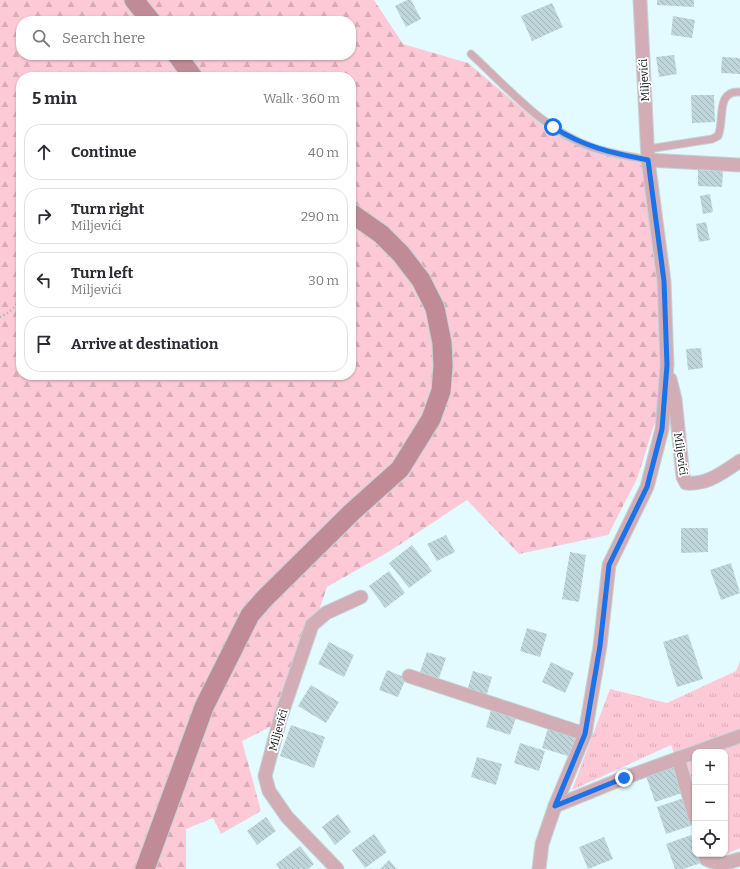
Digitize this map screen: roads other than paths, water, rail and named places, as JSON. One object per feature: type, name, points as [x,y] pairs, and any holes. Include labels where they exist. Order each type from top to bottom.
[{"type":"main road","points":[[134,0],[148,16]]},
{"type":"main road","points":[[181,60],[189,72]]},
{"type":"main road","points":[[145,869],[204,707],[250,615],[264,599],[352,512],[400,469],[431,419],[441,391],[443,366],[442,342],[435,308],[421,280],[401,254],[381,234],[356,216]]},
{"type":"street","name":"Miljevići","points":[[538,869],[542,844],[555,806],[585,734],[600,646],[609,565],[647,487],[662,429],[667,365],[664,281],[648,155],[640,0]]},
{"type":"street","points":[[648,155],[740,165]]},
{"type":"street","name":"Miljevići","points":[[667,365],[675,399],[678,440],[683,477],[686,483],[696,484],[711,480],[740,461]]},
{"type":"street","name":"Miljevići","points":[[337,869],[287,817],[269,791],[265,776],[284,709],[312,625],[326,613],[361,597]]},
{"type":"street","points":[[409,676],[585,734]]},
{"type":"street","points":[[555,806],[678,758],[740,736]]},
{"type":"street","points":[[678,758],[692,807]]},
{"type":"street","points":[[706,857],[714,864],[724,864],[740,859]]},
{"type":"lane","points":[[471,54],[541,117],[565,135],[594,148],[648,155],[712,140],[718,136],[723,100],[728,94],[740,92]]}]
